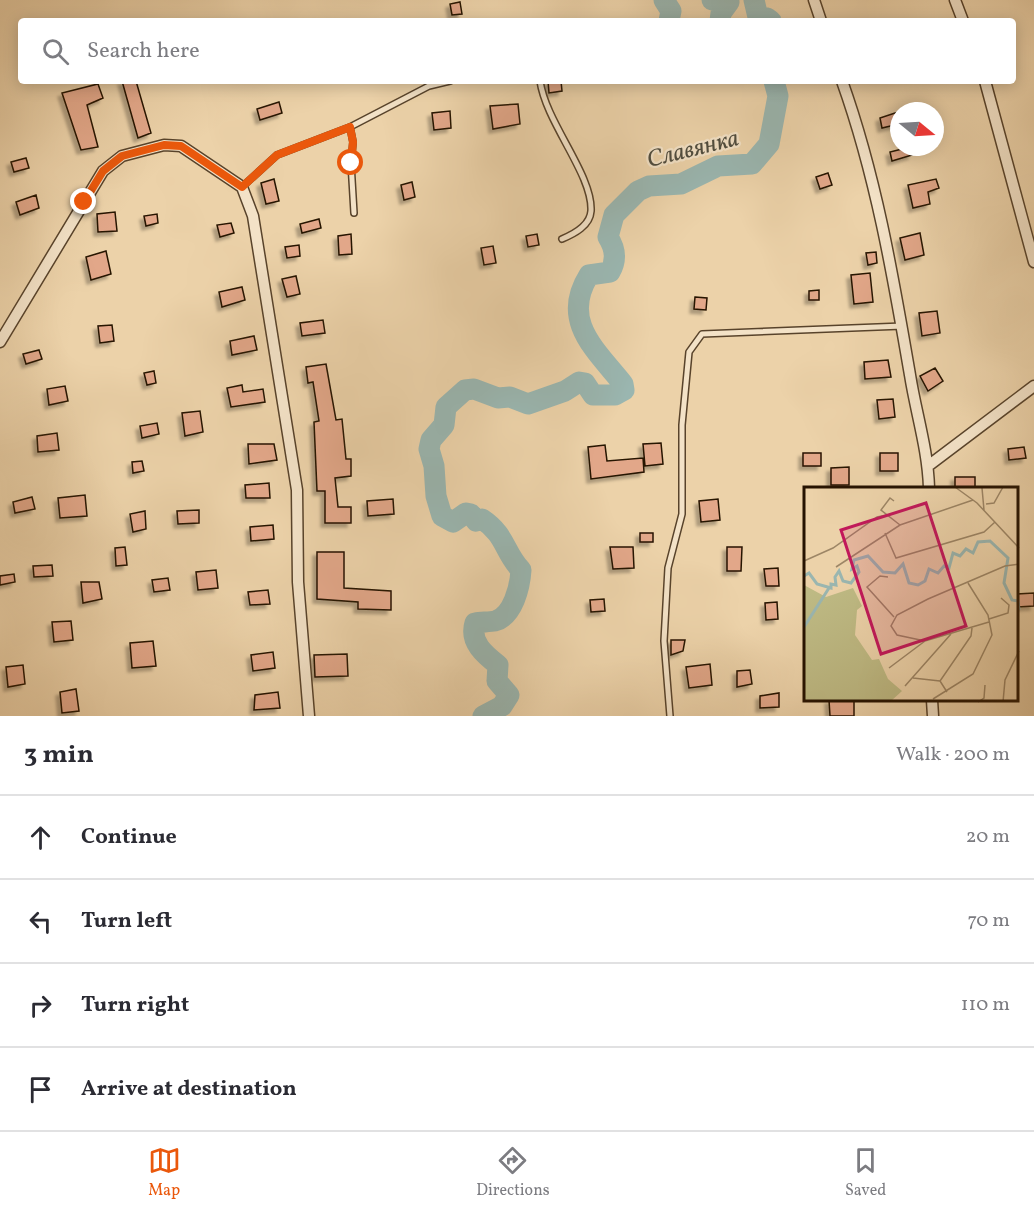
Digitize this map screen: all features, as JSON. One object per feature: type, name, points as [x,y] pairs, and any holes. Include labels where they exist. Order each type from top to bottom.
[{"type":"street","points":[[814,0],[820,18]]},
{"type":"street","points":[[955,0],[962,18]]},
{"type":"street","points":[[843,84],[870,169],[903,326],[928,465],[928,487]]},
{"type":"street","points":[[987,84],[1034,262]]},
{"type":"street","points":[[0,342],[103,171],[122,156],[164,145],[181,146],[242,187],[253,216],[297,490],[298,582],[309,716]]},
{"type":"street","points":[[928,465],[1034,386]]},
{"type":"street","points":[[932,701],[933,716]]},
{"type":"lane","points":[[242,187],[277,155],[350,127],[429,86],[437,84]]},
{"type":"lane","points":[[541,84],[558,132],[588,187],[591,213],[579,232],[562,240]]},
{"type":"lane","points":[[350,127],[353,142],[351,163],[354,213]]},
{"type":"lane","points":[[670,716],[664,641],[668,568],[682,514],[682,425],[690,352],[702,334],[903,326]]},
{"type":"building","points":[[460,2],[462,14],[452,15],[450,4]]},
{"type":"building","points":[[98,84],[103,98],[87,105],[98,147],[81,150],[62,93]]},
{"type":"building","points":[[123,84],[137,84],[151,133],[138,138]]},
{"type":"building","points":[[548,84],[561,84],[562,91],[549,93]]},
{"type":"building","points":[[279,102],[282,113],[260,120],[257,109]]},
{"type":"building","points":[[518,104],[520,124],[493,129],[490,106]]},
{"type":"building","points":[[450,111],[451,128],[434,130],[432,113]]},
{"type":"building","points":[[890,115],[890,126],[882,128],[880,118]]},
{"type":"building","points":[[891,156],[909,156],[892,161]]},
{"type":"building","points":[[26,158],[29,168],[14,172],[11,162]]},
{"type":"building","points":[[828,173],[832,185],[820,189],[816,177]]},
{"type":"building","points":[[274,179],[279,201],[266,204],[261,183]]},
{"type":"building","points":[[936,179],[939,188],[928,192],[930,204],[913,208],[908,185]]},
{"type":"building","points":[[412,182],[415,197],[404,200],[401,185]]},
{"type":"building","points":[[36,195],[39,208],[20,215],[16,202]]},
{"type":"building","points":[[115,212],[117,231],[98,232],[97,214]]},
{"type":"building","points":[[157,214],[158,223],[146,226],[144,216]]},
{"type":"building","points":[[319,219],[321,228],[302,233],[300,224]]},
{"type":"building","points":[[231,223],[234,233],[220,237],[217,225]]},
{"type":"building","points":[[920,233],[924,255],[905,260],[900,238]]},
{"type":"building","points":[[351,234],[352,254],[339,255],[338,236]]},
{"type":"building","points":[[537,234],[539,245],[528,247],[526,236]]},
{"type":"building","points":[[299,245],[300,256],[287,258],[285,247]]},
{"type":"building","points":[[493,246],[496,263],[484,265],[481,248]]},
{"type":"building","points":[[106,251],[111,274],[91,280],[86,257]]},
{"type":"building","points":[[876,252],[877,263],[868,265],[866,253]]},
{"type":"building","points":[[870,273],[873,302],[854,304],[851,275]]},
{"type":"building","points":[[296,276],[300,294],[287,297],[282,279]]},
{"type":"building","points":[[242,287],[245,300],[222,307],[219,292]]},
{"type":"building","points":[[819,290],[819,300],[809,300],[809,291]]},
{"type":"building","points":[[695,297],[707,298],[706,310],[694,309]]},
{"type":"building","points":[[937,311],[940,333],[922,336],[919,313]]},
{"type":"building","points":[[323,320],[325,333],[302,336],[300,323]]},
{"type":"building","points":[[112,325],[114,341],[100,343],[98,326]]},
{"type":"building","points":[[254,336],[257,350],[232,355],[230,341]]},
{"type":"building","points":[[39,350],[42,359],[26,364],[23,354]]},
{"type":"building","points":[[888,360],[891,377],[865,379],[864,362]]},
{"type":"building","points":[[326,364],[336,420],[342,419],[346,459],[351,459],[351,476],[335,478],[338,507],[351,507],[351,523],[325,523],[325,491],[317,491],[314,422],[319,421],[313,382],[308,383],[306,367]]},
{"type":"building","points":[[935,368],[943,381],[928,391],[920,376]]},
{"type":"building","points":[[154,371],[156,383],[147,385],[144,373]]},
{"type":"building","points":[[242,385],[243,392],[263,389],[265,402],[231,407],[227,388]]},
{"type":"building","points":[[65,386],[68,401],[49,405],[47,389]]},
{"type":"building","points":[[893,399],[895,417],[879,419],[877,400]]},
{"type":"building","points":[[200,411],[203,432],[185,436],[182,413]]},
{"type":"building","points":[[157,423],[159,434],[142,438],[140,426]]},
{"type":"building","points":[[57,433],[59,450],[38,452],[37,436]]},
{"type":"building","points":[[661,443],[663,464],[645,466],[643,444]]},
{"type":"building","points":[[248,444],[274,444],[277,460],[249,464]]},
{"type":"building","points":[[605,445],[607,461],[643,458],[644,472],[591,479],[588,447]]},
{"type":"building","points":[[1024,447],[1026,458],[1009,460],[1008,449]]},
{"type":"building","points":[[803,453],[821,453],[821,466],[803,466]]},
{"type":"building","points":[[880,453],[898,453],[898,471],[880,471]]},
{"type":"building","points":[[142,461],[144,471],[133,473],[132,462]]},
{"type":"building","points":[[849,467],[849,485],[831,485],[831,468]]},
{"type":"building","points":[[955,477],[975,477],[975,487],[955,487]]},
{"type":"building","points":[[269,483],[270,498],[246,498],[245,485]]},
{"type":"building","points":[[85,495],[87,516],[60,518],[58,498]]},
{"type":"building","points":[[32,497],[35,509],[15,513],[13,502]]},
{"type":"building","points":[[393,499],[394,514],[368,516],[367,501]]},
{"type":"building","points":[[718,499],[720,520],[701,522],[699,501]]},
{"type":"building","points":[[199,510],[199,523],[178,524],[177,511]]},
{"type":"building","points":[[145,511],[146,529],[133,532],[130,514]]},
{"type":"building","points":[[273,525],[274,539],[251,541],[250,527]]},
{"type":"building","points":[[640,533],[653,533],[653,542],[640,542]]},
{"type":"building","points":[[125,547],[127,565],[116,566],[115,548]]},
{"type":"building","points":[[610,547],[633,547],[634,568],[613,569]]},
{"type":"building","points":[[727,547],[742,547],[741,571],[727,571]]},
{"type":"building","points":[[317,552],[344,552],[344,588],[391,591],[391,610],[358,609],[358,602],[317,599]]},
{"type":"building","points":[[52,565],[53,576],[34,577],[33,566]]},
{"type":"building","points":[[778,568],[779,586],[766,586],[764,569]]},
{"type":"building","points":[[216,570],[218,588],[198,590],[196,572]]},
{"type":"building","points":[[14,574],[15,582],[0,585],[0,576]]},
{"type":"building","points":[[168,578],[170,590],[154,592],[152,580]]},
{"type":"building","points":[[81,582],[99,582],[102,599],[83,603]]},
{"type":"building","points":[[268,590],[270,604],[250,605],[248,592]]},
{"type":"building","points":[[1034,593],[1034,606],[1019,607],[1019,594]]},
{"type":"building","points":[[604,599],[605,611],[591,612],[590,600]]},
{"type":"building","points":[[777,602],[778,619],[766,620],[765,603]]},
{"type":"building","points":[[71,621],[73,640],[54,642],[52,622]]},
{"type":"building","points":[[671,640],[685,640],[683,651],[671,655]]},
{"type":"building","points":[[153,641],[156,666],[132,668],[130,643]]},
{"type":"building","points":[[273,652],[275,668],[253,671],[251,655]]},
{"type":"building","points":[[347,654],[348,676],[315,677],[314,655]]},
{"type":"building","points":[[710,664],[712,685],[689,688],[686,667]]},
{"type":"building","points":[[23,665],[25,684],[8,687],[6,667]]},
{"type":"building","points":[[750,670],[752,684],[737,687],[737,671]]},
{"type":"building","points":[[76,689],[79,711],[62,713],[60,692]]},
{"type":"building","points":[[278,692],[280,708],[254,710],[255,695]]},
{"type":"building","points":[[779,693],[779,707],[760,708],[760,696]]},
{"type":"building","points":[[829,701],[854,701],[854,716],[830,716]]},
{"type":"waterway","name":"Славянка","points":[[664,0],[671,11],[670,18]]},
{"type":"waterway","name":"Славянка","points":[[712,0],[729,2],[721,13],[720,18]]},
{"type":"waterway","name":"Славянка","points":[[754,0],[758,17],[767,18]]},
{"type":"waterway","name":"Славянка","points":[[483,716],[502,706],[509,695],[497,681],[498,665],[483,652],[476,642],[475,623],[495,621],[507,613],[517,592],[521,570],[496,531],[482,519],[476,521],[471,514],[466,513],[453,522],[442,516],[436,496],[434,466],[429,449],[431,440],[444,425],[446,407],[465,390],[474,389],[498,398],[510,397],[528,404],[565,391],[579,382],[585,383],[593,395],[615,395],[624,390],[623,384],[585,334],[578,307],[581,291],[589,275],[610,272],[614,263],[612,245],[608,237],[614,215],[638,191],[649,186],[681,184],[718,166],[752,164],[769,144],[778,96],[775,84]]},
{"type":"route","points":[[84,202],[103,171],[122,156],[164,145],[181,146],[242,187],[261,167],[277,155],[350,127],[353,142],[351,163]]}]
